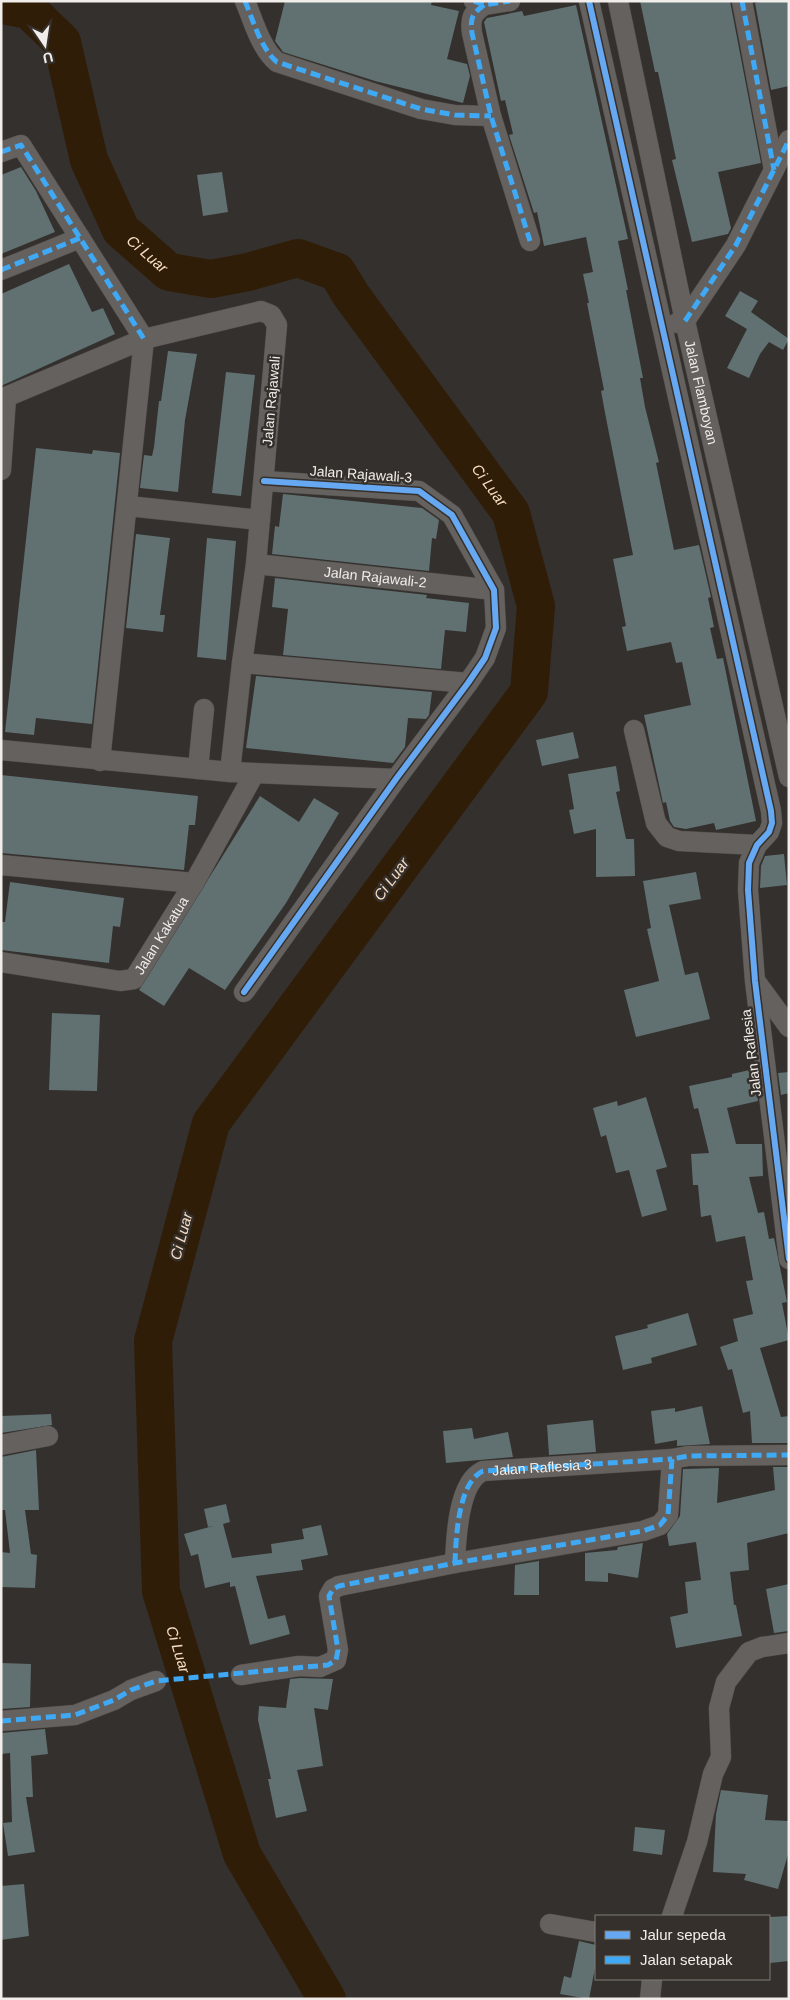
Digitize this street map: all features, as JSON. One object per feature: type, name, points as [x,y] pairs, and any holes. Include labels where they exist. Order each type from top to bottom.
[{"type":"street","points":[[245,1],[266,49],[271,57],[278,62],[421,108],[454,115],[491,116]]},
{"type":"street","points":[[510,1],[479,3],[470,19],[491,116],[530,240]]},
{"type":"street","points":[[742,1],[774,170]]},
{"type":"street","name":"Jalan Flamboyan","points":[[618,4],[685,321],[750,599],[789,777]]},
{"type":"street","name":"Jalan Raflesia","points":[[590,7],[660,327],[726,605],[771,811],[772,823],[749,863],[748,890],[756,981],[789,1259]]},
{"type":"street","points":[[660,327],[685,321],[736,245],[789,140]]},
{"type":"street","points":[[1,152],[21,145],[144,340],[100,761]]},
{"type":"street","points":[[1,270],[80,238]]},
{"type":"street","name":"Jalan Rajawali","points":[[4,398],[144,340],[261,311],[271,315],[277,325],[264,481],[256,564],[242,663],[230,772]]},
{"type":"street","points":[[1,470],[4,398]]},
{"type":"street","name":"Jalan Rajawali-3","points":[[264,481],[419,491],[452,515],[494,590]]},
{"type":"street","points":[[128,506],[260,520]]},
{"type":"street","name":"Jalan Rajawali-2","points":[[256,564],[494,590]]},
{"type":"street","points":[[244,992],[485,658],[496,628],[494,590]]},
{"type":"street","points":[[726,605],[750,599]]},
{"type":"street","points":[[242,663],[468,683]]},
{"type":"street","points":[[198,769],[204,709]]},
{"type":"street","points":[[634,730],[656,823],[667,837],[679,841],[763,839],[789,826]]},
{"type":"street","points":[[1,750],[100,761],[254,774],[396,779]]},
{"type":"street","name":"Jalan Kakatua","points":[[1,962],[120,982],[134,978],[194,883],[254,774]]},
{"type":"street","points":[[1,865],[194,883]]},
{"type":"street","points":[[756,981],[789,1027]]},
{"type":"street","points":[[1,1446],[48,1436]]},
{"type":"street","points":[[241,1675],[299,1666],[320,1667],[336,1660],[338,1650],[329,1604],[329,1596],[333,1589],[455,1563],[643,1531],[660,1525],[668,1515],[672,1459],[688,1456],[789,1455]]},
{"type":"street","name":"Jalan Raflesia 3","points":[[455,1563],[460,1514],[469,1482],[476,1474],[483,1471],[672,1459]]},
{"type":"street","points":[[672,1915],[698,1842],[713,1774],[721,1757],[719,1708],[726,1682],[749,1652],[762,1646],[789,1643]]},
{"type":"street","points":[[1,1722],[74,1715],[156,1681]]},
{"type":"street","points":[[550,1924],[595,1932]]},
{"type":"street","points":[[650,1999],[652,1980]]},
{"type":"building","points":[[285,1],[432,1],[431,5],[459,11],[447,59],[467,64],[470,76],[463,103],[375,81],[283,52],[275,41]]},
{"type":"building","points":[[640,1],[730,1],[761,163],[718,172],[731,228],[728,234],[692,242],[672,160],[676,159],[658,72],[655,72]]},
{"type":"building","points":[[789,1],[789,86],[771,90],[755,3]]},
{"type":"building","points":[[576,5],[628,239],[618,241],[643,378],[640,378],[645,407],[659,462],[656,463],[674,550],[699,545],[711,597],[708,598],[714,627],[710,628],[717,659],[723,658],[756,821],[716,830],[714,823],[686,829],[674,827],[670,821],[666,802],[663,803],[644,715],[691,705],[682,662],[676,663],[671,642],[627,651],[622,627],[626,626],[613,559],[633,555],[601,391],[604,390],[587,303],[589,303],[583,274],[593,272],[586,237],[544,246],[537,212],[534,213],[509,135],[513,134],[505,100],[501,101],[484,22],[487,18],[522,11],[524,16]]},
{"type":"building","points":[[21,167],[36,191],[55,232],[1,254],[1,175]]},
{"type":"building","points":[[222,172],[228,212],[203,216],[197,175]]},
{"type":"building","points":[[69,264],[92,312],[103,308],[115,334],[1,386],[1,294]]},
{"type":"building","points":[[740,291],[758,301],[751,312],[789,339],[783,350],[769,342],[760,354],[749,378],[727,368],[747,329],[725,316]]},
{"type":"building","points":[[168,351],[197,354],[185,420],[178,492],[140,488],[144,455],[152,456],[154,447],[159,401],[161,401]]},
{"type":"building","points":[[226,372],[255,375],[241,496],[212,493]]},
{"type":"building","points":[[36,448],[92,454],[93,450],[120,453],[92,724],[36,718],[34,735],[5,732]]},
{"type":"building","points":[[283,494],[422,508],[439,520],[436,539],[432,538],[429,571],[272,554],[275,526],[279,527]]},
{"type":"building","points":[[136,534],[170,538],[160,615],[165,615],[163,632],[126,628]]},
{"type":"building","points":[[207,538],[236,541],[226,660],[197,657]]},
{"type":"building","points":[[275,578],[427,595],[426,598],[469,603],[466,632],[445,630],[441,669],[283,655],[288,609],[272,607]]},
{"type":"building","points":[[256,676],[432,692],[429,715],[426,719],[408,718],[405,747],[393,763],[246,748]]},
{"type":"building","points":[[573,732],[579,758],[542,766],[536,740]]},
{"type":"building","points":[[616,766],[620,791],[616,792],[626,839],[634,839],[635,876],[596,877],[596,829],[574,834],[569,810],[574,809],[568,774]]},
{"type":"building","points":[[1,775],[198,796],[195,825],[189,825],[184,870],[1,853]]},
{"type":"building","points":[[260,796],[299,822],[314,798],[339,813],[286,903],[225,990],[189,968],[164,1006],[139,990]]},
{"type":"building","points":[[784,854],[787,885],[760,888],[761,866],[765,856]]},
{"type":"building","points":[[696,872],[701,899],[669,905],[685,975],[698,972],[710,1019],[636,1037],[624,990],[659,981],[647,929],[651,928],[643,881]]},
{"type":"building","points":[[10,882],[124,898],[120,927],[113,926],[109,963],[1,950],[1,922],[5,922]]},
{"type":"building","points":[[52,1013],[100,1015],[97,1091],[49,1090]]},
{"type":"building","points":[[754,1069],[758,1101],[727,1108],[736,1144],[762,1144],[763,1176],[749,1177],[758,1213],[764,1212],[769,1239],[774,1238],[787,1302],[782,1303],[789,1340],[760,1348],[781,1417],[789,1416],[789,1443],[752,1443],[750,1411],[743,1413],[732,1369],[728,1370],[720,1347],[738,1341],[733,1319],[753,1314],[746,1281],[753,1280],[745,1236],[716,1242],[711,1215],[701,1217],[698,1185],[693,1185],[691,1154],[709,1153],[698,1108],[694,1109],[689,1086],[732,1077],[732,1074]]},
{"type":"building","points":[[789,1072],[789,1093],[781,1095],[778,1073]]},
{"type":"building","points":[[646,1097],[667,1167],[656,1170],[667,1210],[642,1217],[629,1170],[616,1173],[606,1135],[601,1137],[593,1108],[617,1101],[618,1106]]},
{"type":"building","points":[[688,1313],[697,1345],[651,1358],[652,1363],[623,1370],[615,1336],[648,1328],[647,1325]]},
{"type":"building","points":[[702,1406],[710,1444],[677,1446],[677,1440],[655,1444],[651,1411],[675,1408],[675,1412]]},
{"type":"building","points":[[51,1414],[52,1425],[1,1433],[1,1416]]},
{"type":"building","points":[[593,1420],[596,1452],[549,1455],[547,1425]]},
{"type":"building","points":[[472,1428],[474,1439],[508,1432],[513,1457],[446,1463],[443,1431]]},
{"type":"building","points":[[36,1450],[39,1510],[25,1510],[31,1554],[37,1555],[35,1588],[1,1587],[1,1552],[10,1553],[5,1510],[1,1510],[1,1457]]},
{"type":"building","points":[[773,1467],[789,1467],[789,1533],[747,1543],[749,1570],[730,1572],[734,1605],[736,1605],[742,1636],[676,1648],[670,1617],[688,1613],[685,1582],[701,1580],[696,1542],[669,1546],[667,1534],[680,1516],[683,1469],[719,1468],[717,1503],[775,1490]]},
{"type":"building","points":[[226,1504],[230,1522],[223,1524],[232,1558],[272,1553],[271,1544],[304,1539],[302,1529],[321,1525],[328,1555],[301,1560],[303,1570],[256,1576],[268,1619],[285,1615],[290,1634],[250,1645],[235,1586],[230,1587],[230,1582],[205,1588],[198,1554],[191,1556],[184,1534],[213,1526],[208,1527],[204,1509]]},
{"type":"building","points":[[643,1543],[638,1578],[608,1573],[608,1582],[585,1581],[585,1553],[617,1550],[618,1547]]},
{"type":"building","points":[[539,1561],[539,1595],[514,1595],[515,1565]]},
{"type":"building","points":[[789,1584],[789,1631],[774,1633],[766,1589]]},
{"type":"building","points":[[2,1663],[31,1664],[30,1707],[1,1709]]},
{"type":"building","points":[[290,1679],[333,1679],[328,1710],[314,1708],[323,1766],[297,1770],[307,1811],[276,1818],[268,1779],[271,1779],[258,1720],[259,1706],[286,1708]]},
{"type":"building","points":[[45,1729],[48,1754],[31,1756],[33,1797],[26,1797],[35,1852],[8,1856],[3,1823],[12,1822],[10,1753],[1,1754],[1,1733]]},
{"type":"building","points":[[721,1790],[768,1795],[765,1820],[789,1821],[789,1851],[778,1889],[744,1880],[746,1874],[713,1872],[716,1814]]},
{"type":"building","points":[[635,1827],[665,1830],[662,1855],[633,1851]]},
{"type":"building","points":[[24,1884],[29,1936],[1,1940],[1,1886]]},
{"type":"building","points":[[789,1916],[789,1961],[770,1963],[770,1917]]},
{"type":"building","points":[[579,1941],[595,1945],[595,1968],[589,1999],[560,1994],[564,1976],[571,1978]]},
{"type":"waterway","name":"Ci Luar","points":[[1,5],[29,10],[62,42],[89,160],[121,230],[169,272],[211,279],[248,272],[298,258],[337,272],[351,295],[511,513],[536,606],[529,692],[211,1123],[153,1341],[161,1591],[242,1854],[327,1999]]},
{"type":"marked path","points":[[245,1],[266,50],[277,62],[421,109],[455,115],[491,116]]},
{"type":"marked path","points":[[474,1],[484,5],[510,1]]},
{"type":"marked path","points":[[742,1],[774,170]]},
{"type":"marked path","points":[[484,5],[473,17],[471,24],[472,33],[491,116],[530,241]]},
{"type":"marked path","points":[[685,321],[736,245],[789,140]]},
{"type":"marked path","points":[[1,152],[21,145],[144,339]]},
{"type":"marked path","points":[[1,270],[80,238]]},
{"type":"marked path","points":[[1,1721],[75,1715],[156,1681],[328,1665],[336,1660],[338,1650],[329,1596],[333,1589],[339,1586],[455,1563],[643,1531],[660,1525],[668,1515],[672,1459],[688,1456],[789,1455]]},
{"type":"marked path","points":[[455,1563],[456,1540],[463,1498],[468,1486],[483,1471],[672,1459]]},
{"type":"cycle path","points":[[589,1],[771,811],[772,823],[769,832],[757,845],[749,863],[748,890],[755,981],[789,1259]]},
{"type":"cycle path","points":[[244,992],[396,779],[468,683],[485,658],[496,628],[494,590],[452,515],[419,491],[264,481]]}]
